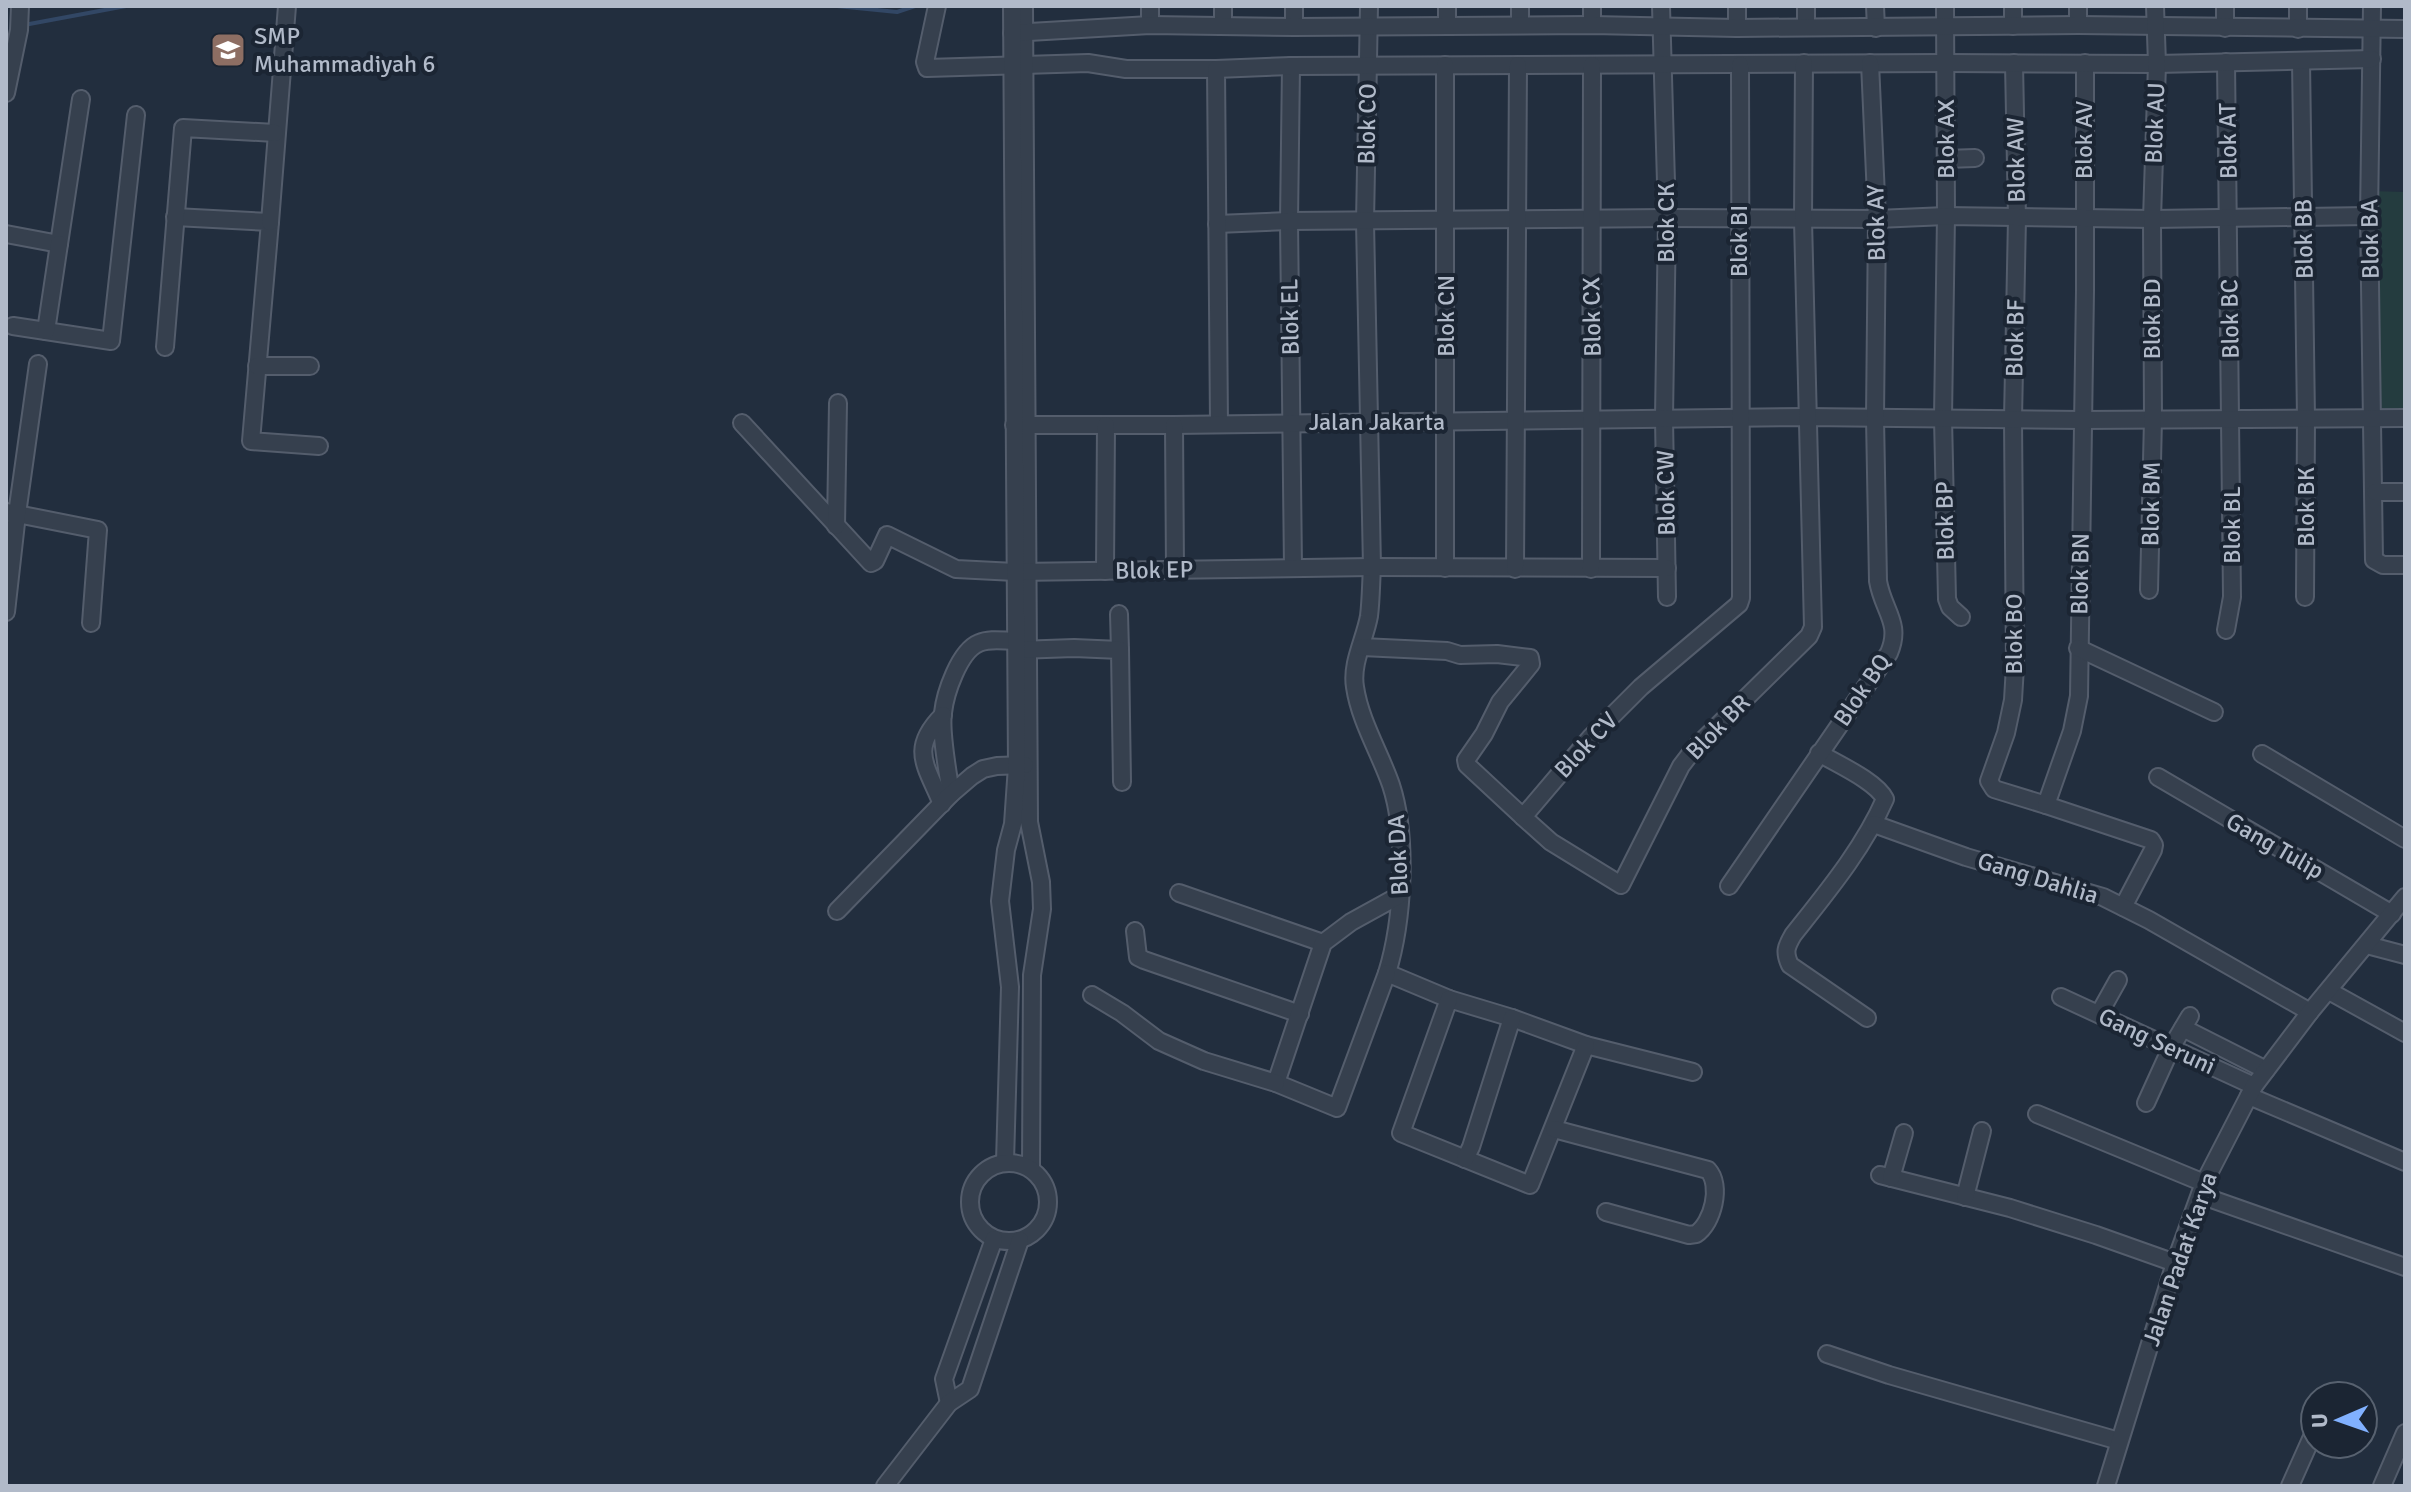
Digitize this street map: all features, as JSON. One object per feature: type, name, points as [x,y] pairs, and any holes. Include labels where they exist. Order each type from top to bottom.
[{"type":"street","points":[[287,6],[251,441],[319,446]]},
{"type":"street","points":[[937,6],[925,62],[927,68],[1150,25],[1294,27],[1445,65],[1870,63],[2013,26],[2078,25],[2156,32],[2225,28],[2298,29],[2372,44]]},
{"type":"street","points":[[1012,6],[1018,49],[1023,766],[1029,822],[1041,882],[1042,909],[1032,975],[1031,1169]]},
{"type":"street","points":[[1018,49],[1024,6]]},
{"type":"street","points":[[1150,6],[1150,25]]},
{"type":"street","points":[[1223,6],[1223,26]]},
{"type":"street","points":[[1294,6],[1294,27]]},
{"type":"street","name":"Blok CO","points":[[1369,6],[1365,222],[1370,422]]},
{"type":"street","points":[[1447,6],[1447,25]]},
{"type":"street","points":[[1520,6],[1520,25]]},
{"type":"street","points":[[1592,6],[1592,25]]},
{"type":"street","name":"Blok CK","points":[[1661,6],[1667,218],[1664,418]]},
{"type":"street","points":[[1737,6],[1737,28]]},
{"type":"street","points":[[1806,6],[1806,27]]},
{"type":"street","points":[[1875,6],[1876,28]]},
{"type":"street","name":"Blok AX","points":[[1943,418],[1945,6]]},
{"type":"street","points":[[2013,6],[2013,26]]},
{"type":"street","points":[[2078,6],[2078,25]]},
{"type":"street","name":"Blok AU","points":[[2152,219],[2157,61],[2155,6]]},
{"type":"street","points":[[2225,6],[2225,28]]},
{"type":"street","points":[[2298,6],[2298,29]]},
{"type":"street","name":"Blok BA","points":[[2372,6],[2369,216],[2374,560],[2383,565],[2405,565]]},
{"type":"street","points":[[6,93],[19,17]]},
{"type":"street","points":[[1018,49],[1126,69],[1216,69],[1291,66],[1447,25],[1592,25],[1662,32],[1806,27],[1876,28],[2014,63],[2301,61],[2372,44],[2405,29]]},
{"type":"street","name":"Blok BB","points":[[2301,61],[2306,418]]},
{"type":"street","name":"Blok AT","points":[[2226,62],[2229,219]]},
{"type":"street","points":[[1804,63],[1807,417]]},
{"type":"street","name":"Blok AY","points":[[1870,63],[1877,219],[1875,418]]},
{"type":"street","name":"Blok AW","points":[[2014,63],[2017,258]]},
{"type":"street","name":"Blok AV","points":[[2084,217],[2085,63]]},
{"type":"street","name":"Blok CN","points":[[1445,65],[1445,568]]},
{"type":"street","points":[[1515,569],[1518,65]]},
{"type":"street","name":"Blok CX","points":[[1591,569],[1592,65]]},
{"type":"street","name":"Blok BI","points":[[1739,604],[1740,65]]},
{"type":"street","name":"Blok EL","points":[[1291,66],[1289,221],[1293,568]]},
{"type":"street","points":[[1216,69],[1219,424]]},
{"type":"street","points":[[46,331],[81,99]]},
{"type":"street","points":[[13,326],[111,341],[136,115]]},
{"type":"street","points":[[165,347],[183,128],[275,133]]},
{"type":"street","points":[[1946,159],[1975,158]]},
{"type":"street","points":[[1217,224],[1739,217],[1803,220],[1946,216],[2229,219],[2369,216]]},
{"type":"street","points":[[175,217],[270,222]]},
{"type":"street","name":"Blok BN","points":[[2046,805],[2072,731],[2079,696],[2084,217]]},
{"type":"street","name":"Blok BD","points":[[2152,219],[2153,419]]},
{"type":"street","name":"Blok BC","points":[[2229,219],[2231,419]]},
{"type":"street","points":[[6,234],[59,244]]},
{"type":"street","name":"Blok BF","points":[[2013,419],[2017,258]]},
{"type":"street","points":[[6,612],[12,512],[38,364]]},
{"type":"street","points":[[257,366],[310,366]]},
{"type":"street","points":[[836,526],[838,403]]},
{"type":"street","name":"Jalan Jakarta","points":[[1020,425],[1807,417],[2082,420],[2405,418]]},
{"type":"street","name":"Blok BR","points":[[1523,817],[1551,842],[1621,885],[1681,766],[1694,749],[1809,636],[1813,627],[1807,417]]},
{"type":"street","name":"Blok CW","points":[[1664,418],[1667,597]]},
{"type":"street","name":"Blok BQ","points":[[1729,886],[1889,653],[1895,639],[1878,581],[1875,418]]},
{"type":"street","name":"Blok BP","points":[[1943,418],[1947,599],[1950,607],[1961,617]]},
{"type":"street","name":"Blok BK","points":[[2305,597],[2306,418]]},
{"type":"street","name":"Blok BO","points":[[2013,419],[2013,700],[2006,733],[1989,781],[1994,789],[2046,805]]},
{"type":"street","name":"Blok BM","points":[[2149,590],[2153,419]]},
{"type":"street","name":"Blok BL","points":[[2226,630],[2232,597],[2231,419]]},
{"type":"street","name":"Blok DA","points":[[1276,1083],[1337,1108],[1387,973],[1398,930],[1400,848],[1395,802],[1355,686],[1355,667],[1369,616],[1372,567],[1370,422]]},
{"type":"street","points":[[742,423],[836,526]]},
{"type":"street","points":[[1105,571],[1106,425]]},
{"type":"street","points":[[1174,425],[1175,570]]},
{"type":"street","points":[[2375,492],[2405,492]]},
{"type":"street","points":[[12,512],[98,530],[91,623]]},
{"type":"street","name":"Blok EP","points":[[836,526],[871,563],[875,561],[887,535],[956,569],[1021,572],[1372,567],[1667,568]]},
{"type":"street","name":"Blok CV","points":[[1523,817],[1591,737],[1641,687],[1739,604]]},
{"type":"street","points":[[1119,614],[1122,782]]},
{"type":"street","points":[[946,799],[943,715],[955,673],[967,651],[989,641],[1020,647],[1120,650]]},
{"type":"street","points":[[1362,647],[1530,658],[1531,664],[1500,702],[1466,763],[1523,817]]},
{"type":"street","points":[[2078,648],[2214,712]]},
{"type":"street","points":[[943,715],[929,728],[923,739],[923,750],[926,765],[946,799]]},
{"type":"street","points":[[1819,753],[1865,780],[1884,796],[1874,824],[1785,947],[1790,965],[1867,1018]]},
{"type":"street","points":[[2262,754],[2405,839]]},
{"type":"street","points":[[837,911],[946,799],[983,769],[1023,766]]},
{"type":"street","points":[[1005,1162],[1010,987],[1000,901],[1006,850],[1023,766]]},
{"type":"street","name":"Gang Tulip","points":[[2158,777],[2392,914]]},
{"type":"street","points":[[2046,805],[2147,838],[2154,845],[2123,907]]},
{"type":"street","name":"Gang Dahlia","points":[[1874,824],[1966,857],[2103,897],[2310,1012]]},
{"type":"street","points":[[1179,893],[1323,943]]},
{"type":"street","points":[[1092,995],[1159,1041],[1204,1061],[1276,1083],[1323,943],[1351,922],[1400,895]]},
{"type":"street","name":"Jalan Padat Karya","points":[[2106,1486],[2175,1263],[2202,1189],[2251,1091],[2310,1012],[2405,897]]},
{"type":"street","points":[[1135,931],[1138,957],[1300,1014]]},
{"type":"street","points":[[2367,945],[2405,955]]},
{"type":"street","points":[[1387,973],[1449,999],[1586,1045],[1693,1072]]},
{"type":"street","points":[[2099,1014],[2118,980]]},
{"type":"street","points":[[2329,991],[2405,1033]]},
{"type":"street","name":"Gang Seruni","points":[[2061,997],[2171,1048],[2251,1091],[2405,1162]]},
{"type":"street","points":[[1449,999],[1401,1133],[1530,1185],[1586,1045]]},
{"type":"street","points":[[1465,1159],[1512,1018]]},
{"type":"street","points":[[2146,1103],[2186,1022],[2266,1070]]},
{"type":"street","points":[[2037,1114],[2202,1189],[2405,1267]]},
{"type":"street","points":[[1554,1129],[1708,1170],[1713,1176],[1715,1191],[1707,1224],[1696,1234],[1689,1235],[1606,1212]]},
{"type":"street","points":[[1965,1197],[1982,1131]]},
{"type":"street","points":[[1904,1133],[1886,1177],[2025,1212],[2175,1263]]},
{"type":"street","points":[[1005,1162],[1031,1169],[1047,1191],[1048,1208],[1041,1224],[1020,1240],[1003,1241],[986,1235],[971,1213],[972,1187],[989,1167],[1005,1162]]},
{"type":"street","points":[[949,1403],[944,1379],[994,1239]]},
{"type":"street","points":[[885,1486],[949,1403],[970,1389],[1020,1240]]},
{"type":"street","points":[[1827,1354],[2119,1441]]},
{"type":"street","points":[[2382,1486],[2405,1433]]},
{"type":"street","points":[[2290,1486],[2302,1460]]},
{"type":"green space","points":[[2370,191],[2405,192],[2405,418],[2374,419]]},
{"type":"waterway","points":[[24,25],[126,6]]},
{"type":"waterway","points":[[837,6],[897,12],[915,6]]},
{"type":"place","name":"SMP Muhammadiyah 6","points":[[228,50]]}]
